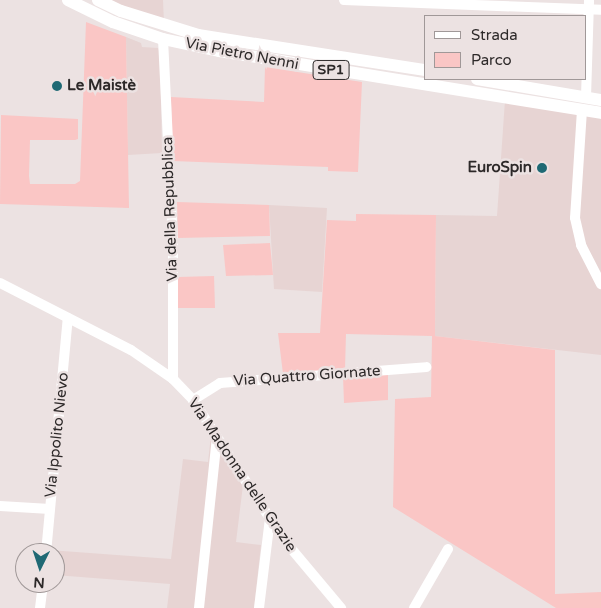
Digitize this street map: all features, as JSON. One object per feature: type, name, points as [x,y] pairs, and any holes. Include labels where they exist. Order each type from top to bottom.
[{"type":"main road","name":"Via Pietro Nenni","points":[[68,0],[113,22],[162,39],[258,59],[601,113]]},
{"type":"main road","name":"Via Pietro Nenni","points":[[98,0],[120,11],[198,35],[424,70]]},
{"type":"main road","points":[[483,80],[601,100]]},
{"type":"street","points":[[344,0],[589,5],[601,10]]},
{"type":"street","points":[[586,97],[589,5]]},
{"type":"street","name":"Via della Repubblica","points":[[162,39],[173,241],[173,380]]},
{"type":"street","points":[[582,110],[575,218],[581,245],[601,284]]},
{"type":"street","name":"Via Madonna delle Grazie","points":[[0,283],[131,350],[173,380],[194,400],[270,520],[340,608]]},
{"type":"street","name":"Via Ippolito Nievo","points":[[47,543],[68,318]]},
{"type":"street","name":"Via Quattro Giornate","points":[[194,400],[220,383],[426,366]]},
{"type":"street","points":[[199,608],[217,437]]},
{"type":"street","points":[[0,506],[50,509]]},
{"type":"street","points":[[259,608],[270,520]]},
{"type":"street","points":[[414,608],[448,549]]},
{"type":"street","points":[[40,608],[42,593]]},
{"type":"shaded area","points":[[106,0],[163,0],[164,24]]},
{"type":"shaded area","points":[[126,37],[141,43],[142,47],[158,48],[160,53],[162,153],[128,155]]},
{"type":"shaded area","points":[[505,100],[601,116],[601,355],[435,336],[436,215],[497,216]]},
{"type":"shaded area","points":[[269,205],[327,208],[322,292],[274,289]]},
{"type":"shaded area","points":[[211,435],[243,485],[236,542],[261,545],[254,608],[167,608],[170,584],[65,576],[65,551],[171,559],[183,459],[208,462]]},
{"type":"green space","points":[[86,22],[126,37],[129,208],[0,204],[1,115],[78,119],[78,139],[30,140],[29,176],[30,184],[75,184],[80,181]]},
{"type":"green space","points":[[265,67],[362,82],[358,172],[328,171],[328,167],[173,161],[171,97],[264,102]]},
{"type":"green space","points":[[177,202],[269,205],[270,236],[178,238]]},
{"type":"green space","points":[[356,214],[436,215],[435,336],[555,350],[555,594],[601,592],[601,608],[556,608],[393,507],[395,399],[431,397],[432,336],[346,334],[345,369],[283,374],[278,333],[320,333],[327,220],[356,221]]},
{"type":"green space","points":[[270,243],[273,275],[226,276],[223,245]]},
{"type":"green space","points":[[214,276],[215,308],[178,308],[178,277]]},
{"type":"green space","points":[[388,373],[388,400],[344,403],[343,376]]},
{"type":"place","name":"Le Maistè","points":[[57,86]]},
{"type":"place","name":"EuroSpin","points":[[542,168]]}]
